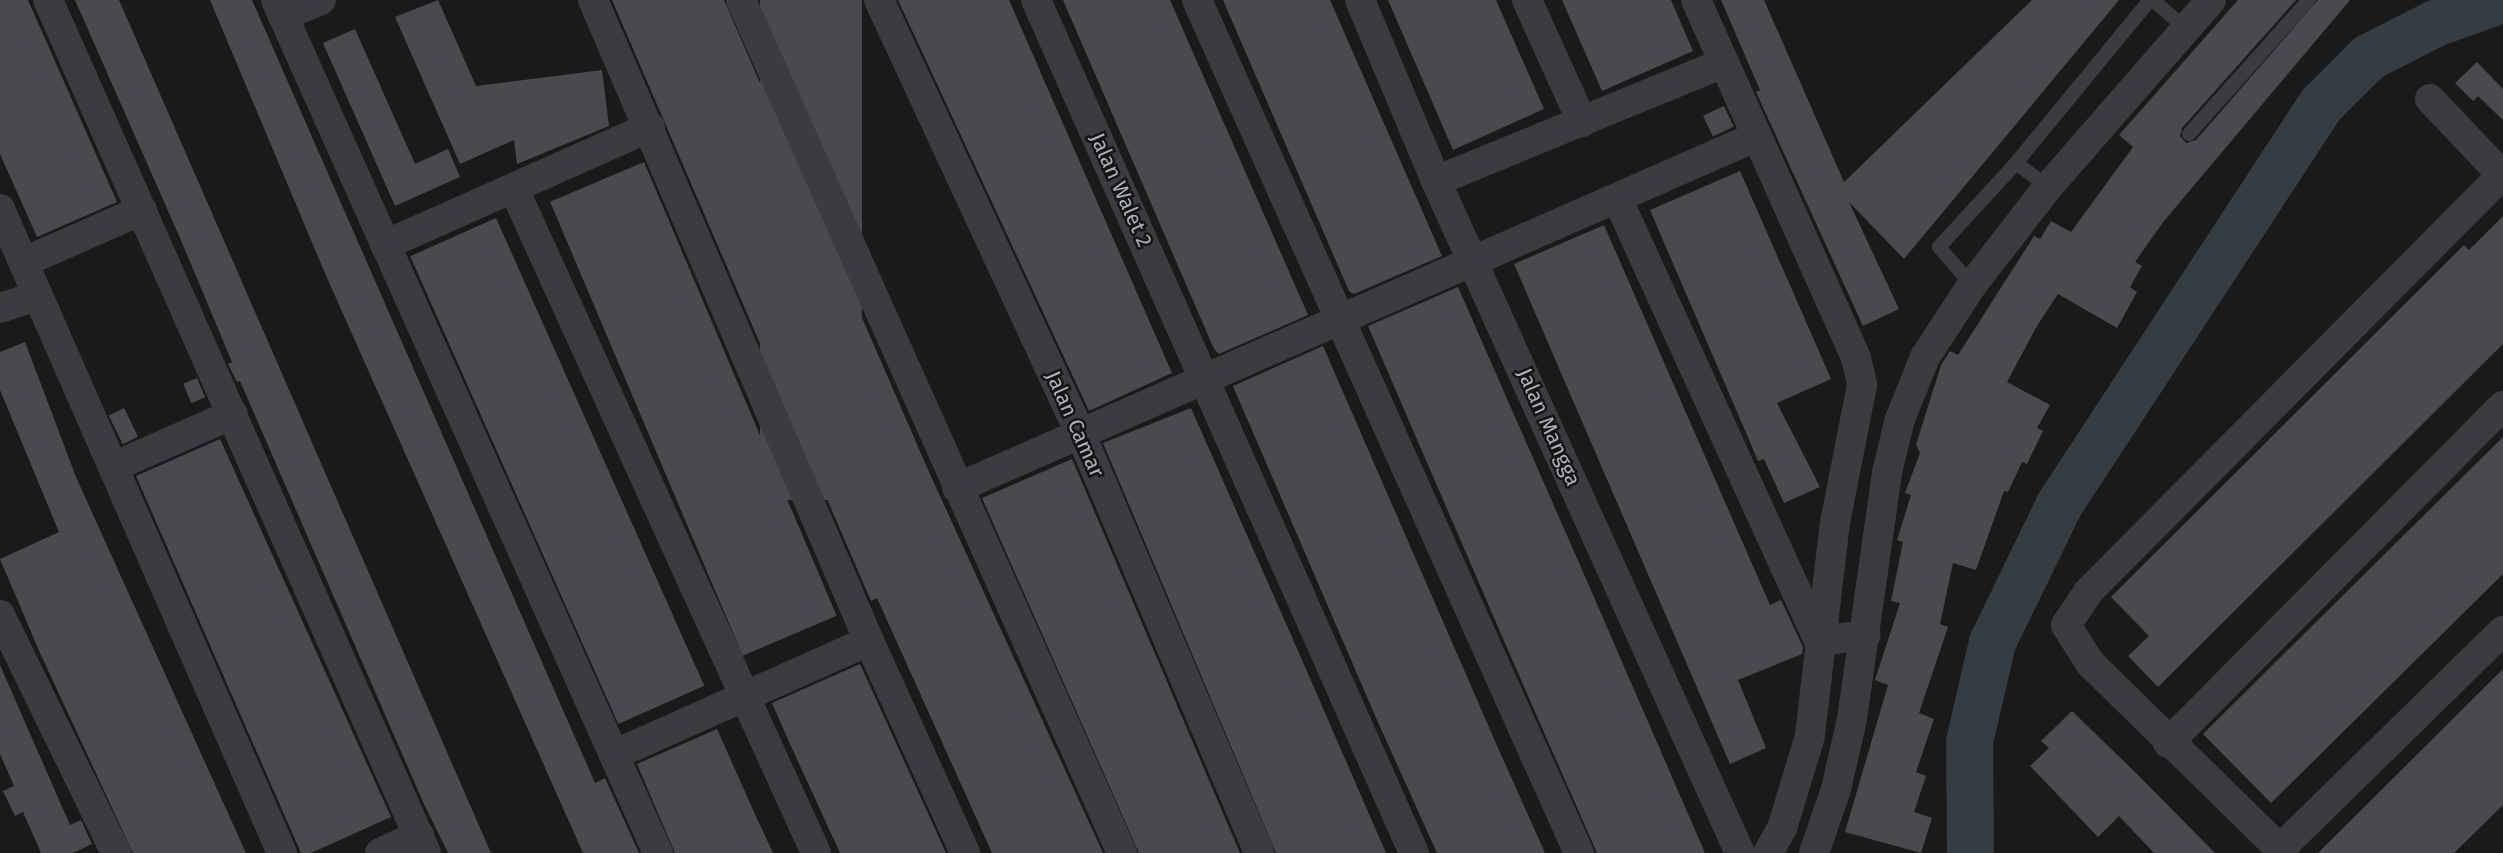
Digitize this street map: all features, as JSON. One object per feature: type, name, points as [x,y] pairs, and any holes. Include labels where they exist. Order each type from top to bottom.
[{"type":"street","points":[[48,0],[422,844],[380,853]]},
{"type":"street","points":[[321,0],[279,8],[616,754],[658,853]]},
{"type":"street","points":[[593,0],[650,127],[869,642],[965,853]]},
{"type":"street","points":[[741,0],[1122,853]]},
{"type":"street","name":"Jalan Camar","points":[[879,0],[1081,435],[1259,853]]},
{"type":"street","name":"Jalan Walet 2","points":[[1036,0],[1414,853]]},
{"type":"street","points":[[1197,0],[1579,853]]},
{"type":"street","name":"Jalan Mangga","points":[[1360,0],[1436,181],[1740,853]]},
{"type":"street","points":[[1527,0],[1582,122]]},
{"type":"street","points":[[1696,0],[1856,358],[1862,385],[1845,460],[1819,641],[1810,736],[1782,828],[1768,853]]},
{"type":"street","points":[[1814,853],[1836,789],[1866,635],[1887,471],[1900,419],[1925,357],[1972,285],[2048,187],[2211,0]]},
{"type":"street","points":[[1436,181],[1724,63]]},
{"type":"street","points":[[2430,99],[2502,176],[2075,607],[2066,625],[2078,650],[2168,743],[2282,851],[2503,631]]},
{"type":"street","points":[[385,245],[650,127]]},
{"type":"street","points":[[957,488],[1341,323],[1755,137]]},
{"type":"street","points":[[514,189],[748,696],[816,853]]},
{"type":"street","points":[[1618,200],[1819,641]]},
{"type":"street","points":[[0,209],[282,853]]},
{"type":"street","points":[[24,262],[142,210]]},
{"type":"street","points":[[0,308],[36,296]]},
{"type":"street","points":[[2168,743],[2503,406]]},
{"type":"street","points":[[113,467],[233,414]]},
{"type":"street","points":[[0,615],[116,853]]},
{"type":"street","points":[[1819,641],[1866,635]]},
{"type":"street","points":[[616,754],[869,642]]},
{"type":"lane","points":[[1972,285],[1939,247],[2016,163],[2151,0],[2186,29]]},
{"type":"lane","points":[[2189,134],[2309,0]]},
{"type":"lane","points":[[2016,163],[2048,187]]},
{"type":"building","points":[[0,0],[28,0],[117,202],[37,237],[0,154]]},
{"type":"building","points":[[75,0],[119,0],[491,853],[448,853],[423,802],[240,381],[237,382],[228,364],[232,362],[180,238]]},
{"type":"building","points":[[210,0],[252,0],[595,783],[605,778],[639,853],[583,853],[324,271]]},
{"type":"building","points":[[438,0],[476,86],[602,70],[609,126],[517,164],[514,140],[460,164],[395,17]]},
{"type":"building","points":[[612,0],[724,0],[929,472],[1103,853],[992,853],[877,598],[871,601]]},
{"type":"building","points":[[760,0],[862,0],[862,500],[760,500]]},
{"type":"building","points":[[898,0],[1009,0],[1172,373],[1089,411]]},
{"type":"building","points":[[1063,0],[1170,0],[1308,315],[1219,354],[1214,349]]},
{"type":"building","points":[[1223,0],[1330,0],[1442,256],[1354,294],[1349,291]]},
{"type":"building","points":[[1388,0],[1496,0],[1544,109],[1453,150]]},
{"type":"building","points":[[1562,0],[1671,0],[1693,51],[1602,91]]},
{"type":"building","points":[[1721,0],[1764,0],[1844,182],[1841,185],[2032,0],[2119,0],[1904,259],[1849,202],[1899,309],[1863,326],[1756,92],[1760,90]]},
{"type":"building","points":[[2238,0],[2296,0],[2182,128],[2180,136],[2186,143],[2196,140],[2318,0],[2350,0],[2164,221],[2135,262],[2142,266],[2130,287],[2137,292],[2117,328],[2058,294],[2037,326],[2007,382],[2050,405],[2037,428],[2043,431],[2027,464],[2022,462],[2008,492],[2004,491],[1976,570],[1953,563],[1940,624],[1948,627],[1919,713],[1934,719],[1916,772],[1926,776],[1914,812],[1932,818],[1921,853],[1845,832],[1888,685],[1875,680],[1900,603],[1891,601],[1903,542],[1897,540],[1911,495],[1905,493],[1920,453],[1916,445],[1941,365],[1950,351],[1958,355],[2034,236],[2040,239],[2051,221],[2071,232],[2133,147],[2119,135]]},
{"type":"building","points":[[355,29],[415,164],[448,149],[460,177],[395,206],[323,43]]},
{"type":"building","points":[[2477,62],[2503,89],[2503,120],[2478,96],[2473,101],[2455,83]]},
{"type":"building","points":[[1724,106],[1734,127],[1713,137],[1703,116]]},
{"type":"building","points":[[644,162],[837,616],[743,656],[550,202]]},
{"type":"building","points":[[1740,171],[1831,379],[1777,403],[1820,487],[1784,503],[1764,459],[1758,461],[1650,210]]},
{"type":"building","points":[[2503,216],[2503,344],[2158,687],[2128,656],[2149,636],[2111,597],[2464,245],[2469,250]]},
{"type":"building","points":[[496,218],[704,686],[618,724],[410,256]]},
{"type":"building","points":[[1604,225],[1770,605],[1781,600],[1803,647],[1802,654],[1738,680],[1766,748],[1730,764],[1514,264]]},
{"type":"building","points":[[1458,287],[1705,853],[1597,853],[1511,657],[1368,326]]},
{"type":"building","points":[[25,342],[76,477],[246,853],[133,853],[40,653],[0,559],[59,532],[0,390],[0,352]]},
{"type":"building","points":[[1323,346],[1545,853],[1437,853],[1377,720],[1233,386]]},
{"type":"building","points":[[197,378],[205,397],[191,403],[183,384]]},
{"type":"building","points":[[124,408],[138,437],[123,444],[109,415]]},
{"type":"building","points":[[1191,408],[1386,853],[1276,853],[1103,443]]},
{"type":"building","points":[[2503,437],[2503,574],[2271,803],[2203,734]]},
{"type":"building","points":[[220,439],[391,817],[311,853],[301,853],[136,476]]},
{"type":"building","points":[[1072,459],[1240,853],[1139,853],[982,498]]},
{"type":"building","points":[[860,664],[946,853],[840,853],[790,744],[772,703]]},
{"type":"building","points":[[0,665],[70,825],[81,820],[92,844],[73,853],[41,853],[23,812],[15,816],[3,791],[14,786],[0,754]]},
{"type":"building","points":[[2503,669],[2503,805],[2454,853],[2318,853]]},
{"type":"building","points":[[2072,711],[2215,853],[2154,853],[2119,816],[2098,837],[2030,766],[2049,748],[2041,741]]},
{"type":"building","points":[[717,729],[773,853],[675,853],[637,764]]},
{"type":"waterway","points":[[1970,853],[1969,741],[1992,642],[2059,504],[2321,104],[2368,57],[2435,23],[2499,0]]}]
